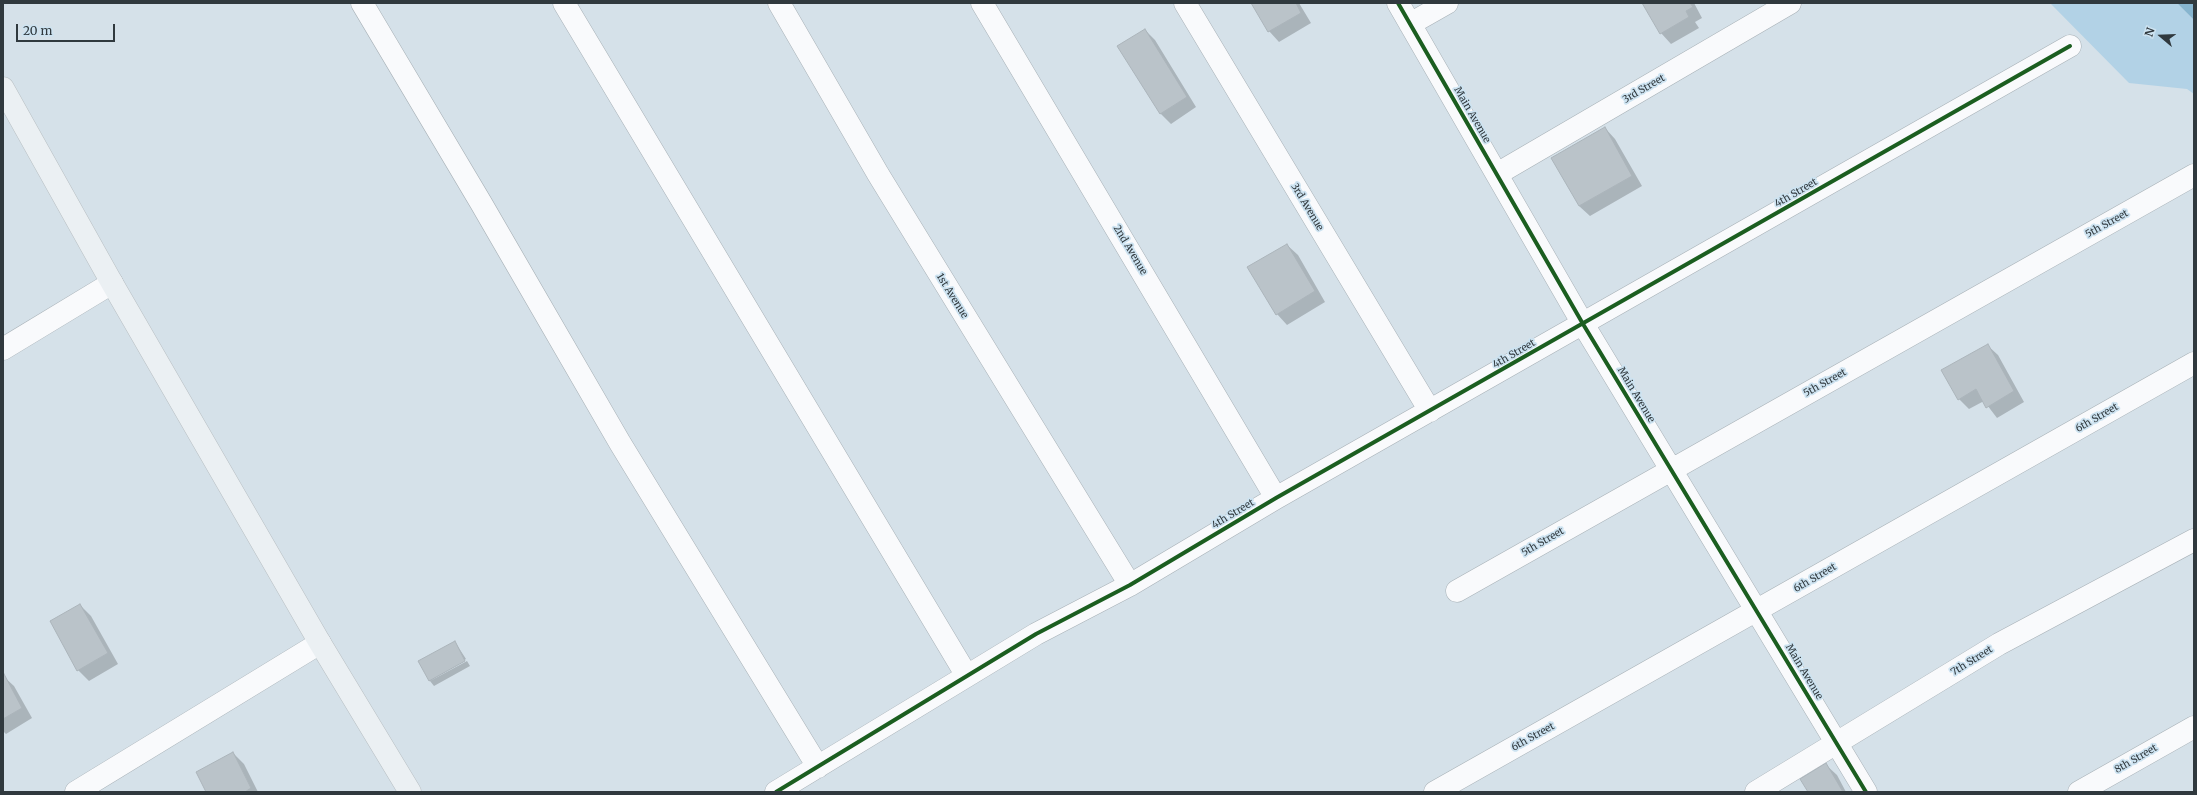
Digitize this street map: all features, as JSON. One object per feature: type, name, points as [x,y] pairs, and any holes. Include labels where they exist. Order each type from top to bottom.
[{"type":"main road","points":[[3,88],[112,283],[320,643],[410,792]]},
{"type":"street","points":[[362,3],[481,202],[620,443],[818,767]]},
{"type":"street","points":[[564,3],[967,676]]},
{"type":"street","name":"1st Avenue","points":[[780,3],[878,174],[1130,585]]},
{"type":"street","name":"2nd Avenue","points":[[982,3],[1276,498]]},
{"type":"street","name":"3rd Avenue","points":[[1185,3],[1430,411]]},
{"type":"street","name":"Main Avenue","points":[[1398,3],[1583,324],[1866,792]]},
{"type":"street","points":[[1410,24],[1447,3]]},
{"type":"street","name":"3rd Street","points":[[1497,174],[1790,3]]},
{"type":"street","name":"4th Street","points":[[776,792],[1036,634],[1130,585],[1276,498],[2070,46]]},
{"type":"street","name":"5th Street","points":[[1457,591],[2194,175]]},
{"type":"street","points":[[3,349],[112,283]]},
{"type":"street","name":"6th Street","points":[[1436,792],[2194,363]]},
{"type":"street","name":"7th Street","points":[[1756,792],[1838,744],[1999,644],[2194,540]]},
{"type":"street","points":[[76,792],[320,643]]},
{"type":"street","name":"8th Street","points":[[2079,792],[2194,726]]},
{"type":"shaded area","points":[[2050,3],[2177,3],[2194,20],[2194,94],[2187,89],[2129,83]]},
{"type":"shaded area","points":[[2177,3],[2194,3],[2194,20]]},
{"type":"building","points":[[1251,3],[1296,3],[1301,13],[1268,32]]},
{"type":"building","points":[[1642,3],[1690,3],[1693,7],[1686,11],[1689,17],[1660,34]]},
{"type":"building","points":[[1145,29],[1187,97],[1160,114],[1117,46]]},
{"type":"building","points":[[1605,127],[1632,176],[1579,206],[1551,158]]},
{"type":"building","points":[[1287,244],[1315,291],[1276,315],[1247,267]]},
{"type":"building","points":[[1988,344],[2014,391],[1986,408],[1976,389],[1958,400],[1941,370]]},
{"type":"building","points":[[80,604],[108,653],[77,671],[50,621]]},
{"type":"building","points":[[455,641],[465,661],[429,681],[418,661]]},
{"type":"building","points":[[4,674],[22,708],[3,719],[3,675]]},
{"type":"building","points":[[233,752],[251,788],[245,792],[206,792],[196,772]]},
{"type":"building","points":[[1826,763],[1843,792],[1808,792],[1800,779]]},
{"type":"cycle path","points":[[1398,3],[1583,324],[1866,792]]},
{"type":"cycle path","points":[[776,792],[1036,634],[1130,585],[1276,498],[2070,46]]}]
